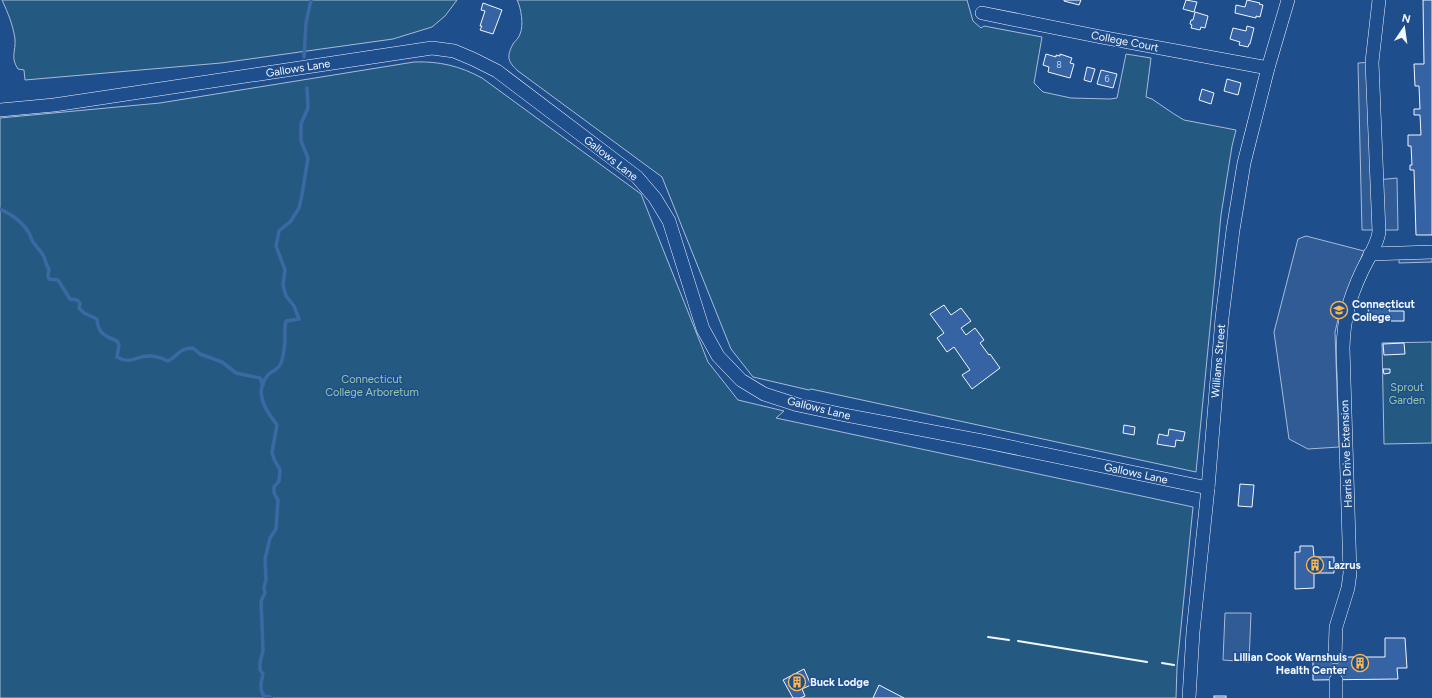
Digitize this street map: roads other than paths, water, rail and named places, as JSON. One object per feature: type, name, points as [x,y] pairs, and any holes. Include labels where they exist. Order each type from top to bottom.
[{"type":"street","name":"Williams Street","points":[[1189,698],[1193,632],[1208,488],[1222,318],[1233,230],[1244,163],[1278,29],[1288,0]]},
{"type":"street","name":"Harris Drive Extension","points":[[1335,657],[1336,627],[1348,588],[1350,573],[1343,348],[1344,328],[1346,311],[1377,239],[1379,228],[1372,62],[1379,0]]},
{"type":"street","name":"College Court","points":[[982,13],[1268,68]]},
{"type":"street","name":"Gallows Lane","points":[[0,110],[54,105],[432,48],[454,51],[498,71],[637,177],[655,198],[669,221],[703,328],[718,356],[741,380],[764,394],[845,415],[982,441],[1208,488]]},
{"type":"street","points":[[1370,254],[1432,252]]},
{"type":"street","points":[[1336,680],[1336,698]]},
{"type":"waterway","points":[[304,57],[306,23],[311,0]]},
{"type":"waterway","points":[[271,698],[264,696],[261,688],[263,674],[260,670],[263,650],[261,601],[265,593],[265,559],[270,538],[276,529],[278,500],[274,493],[274,487],[279,481],[280,470],[272,452],[277,425],[265,408],[261,395],[264,381],[270,373],[280,366],[282,361],[285,344],[286,321],[299,319],[294,306],[286,296],[283,285],[285,270],[276,246],[279,231],[290,222],[299,208],[302,195],[308,158],[301,141],[301,124],[308,108],[307,88]]},
{"type":"waterway","points":[[0,209],[16,219],[30,234],[33,242],[44,257],[49,269],[49,279],[58,280],[70,299],[77,300],[80,303],[79,308],[84,313],[97,319],[100,331],[117,341],[119,345],[117,357],[129,360],[144,356],[151,356],[168,361],[184,349],[193,348],[200,354],[222,362],[236,373],[260,378],[263,385]]},
{"type":"tunnel","points":[[1335,657],[1336,680]]},
{"type":"place","name":"Connecticut College","points":[[1339,310]]},
{"type":"place","name":"Lazrus","points":[[1315,565]]},
{"type":"place","name":"Lillian Cook Warnshuis Health Center","points":[[1360,663]]},
{"type":"place","name":"Buck Lodge","points":[[797,682]]},
{"type":"park label","name":"Connecticut College Arboretum","points":[[372,385]]},
{"type":"park label","name":"Sprout Garden","points":[[1407,393]]}]
